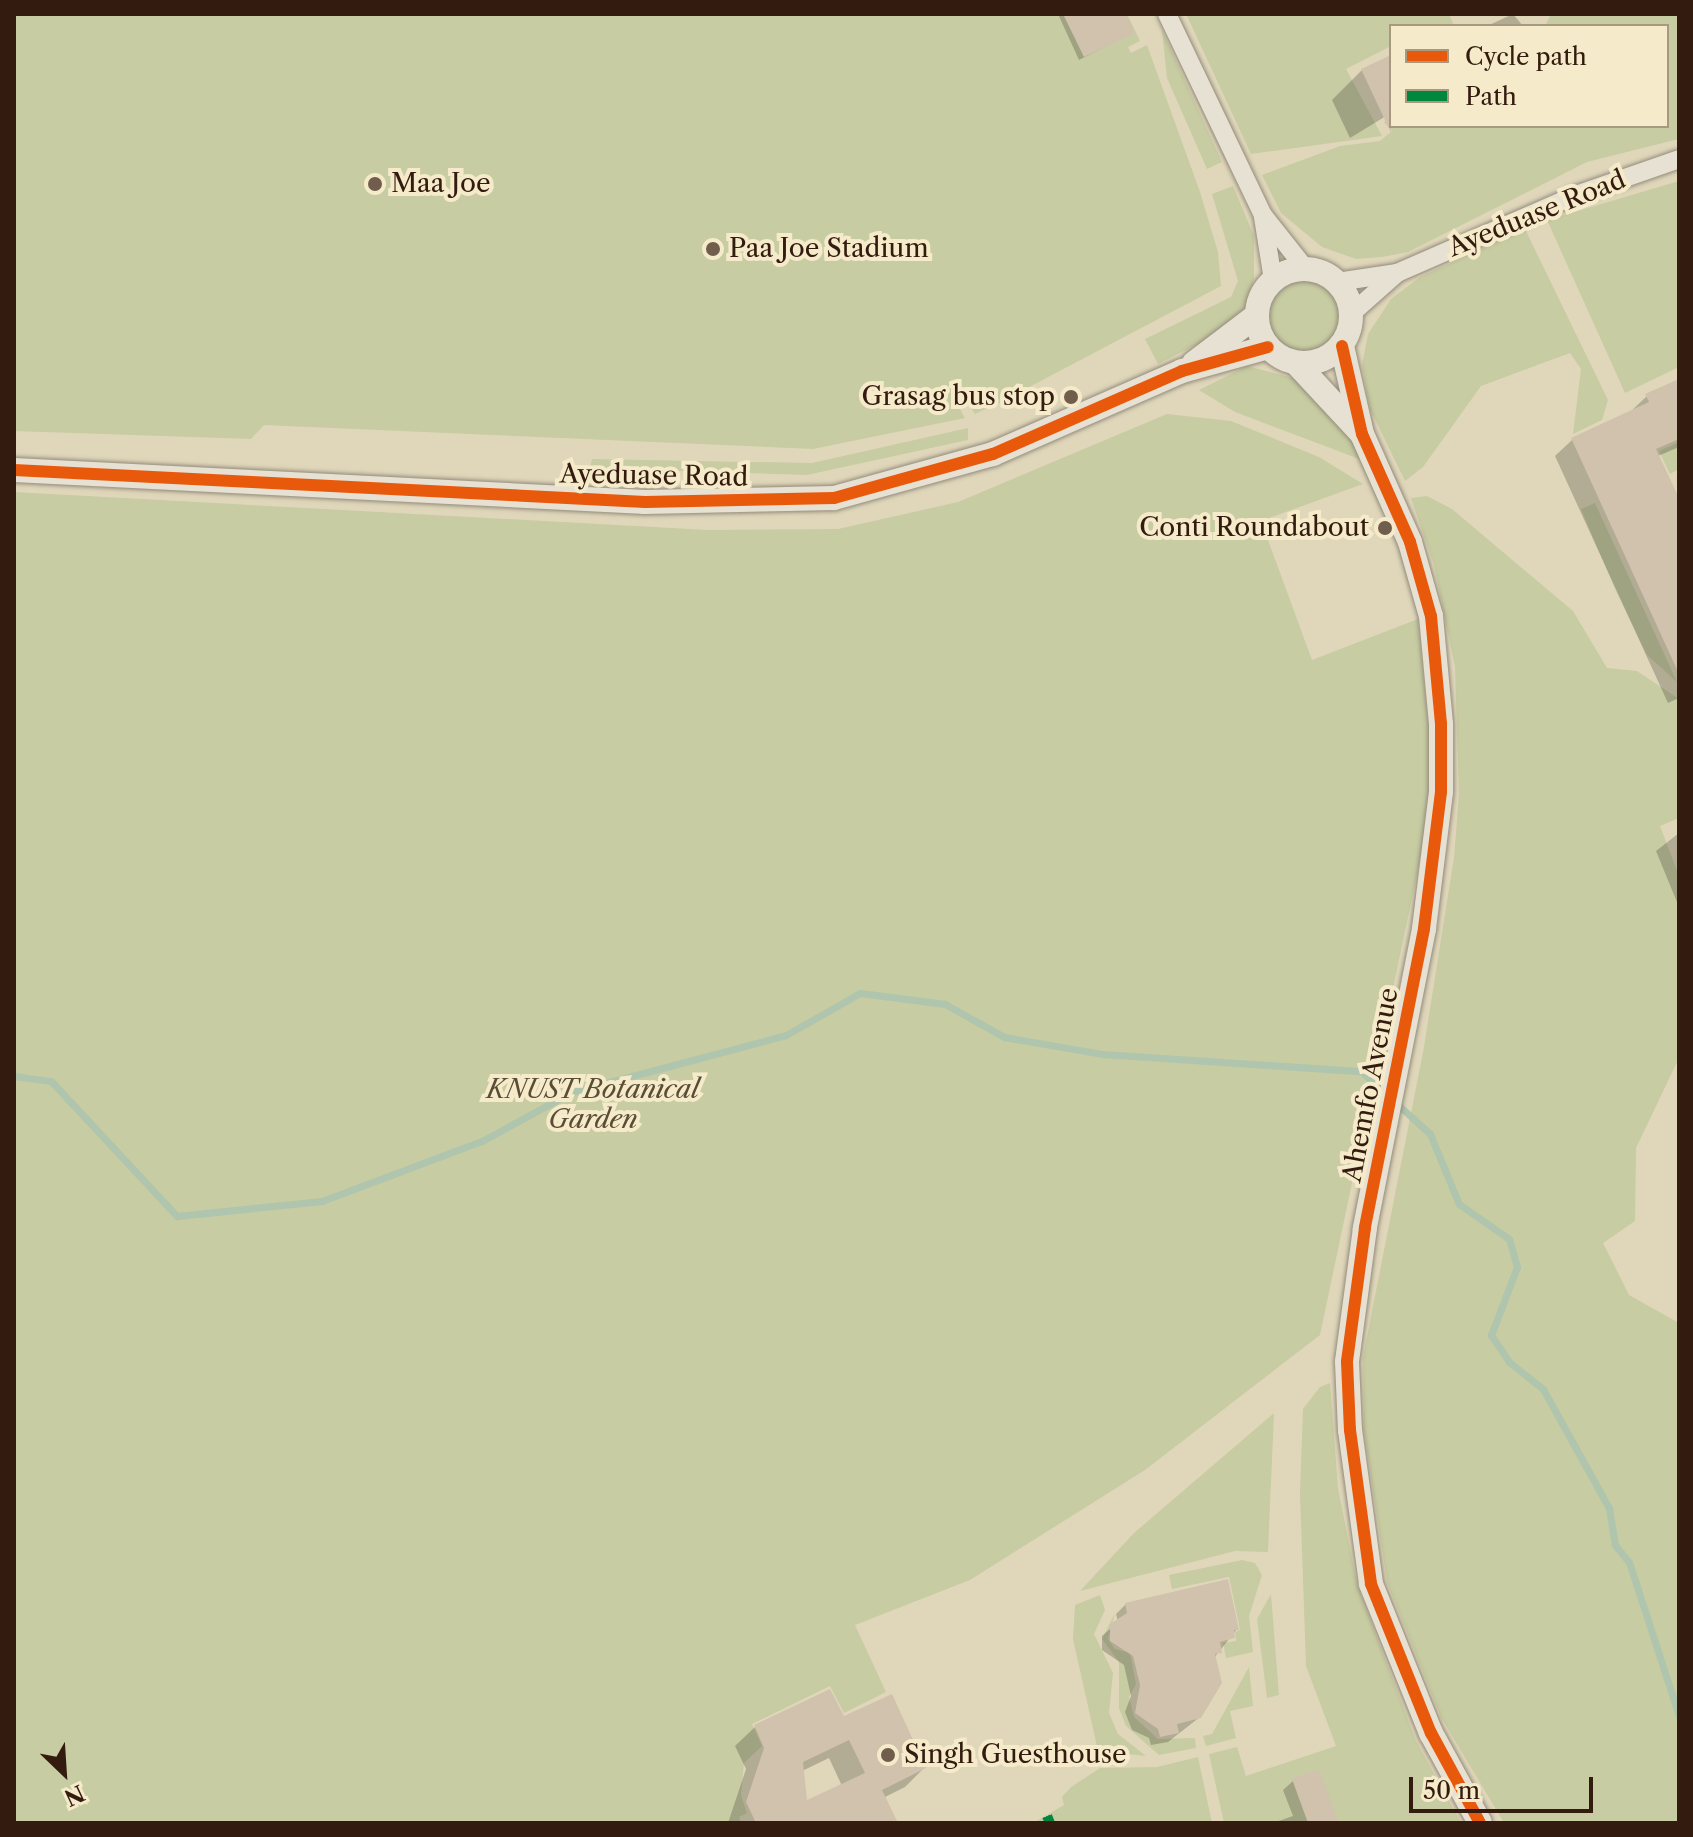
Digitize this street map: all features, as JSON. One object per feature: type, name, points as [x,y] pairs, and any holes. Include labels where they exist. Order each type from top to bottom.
[{"type":"street","points":[[1167,14],[1263,215],[1305,268],[1337,282],[1352,313],[1342,346],[1328,357],[1296,363],[1268,347],[1256,316],[1261,296],[1273,280],[1305,268]]},
{"type":"street","name":"Ayeduase Road","points":[[1337,282],[1397,273],[1573,196],[1679,159]]},
{"type":"street","points":[[1263,215],[1273,280]]},
{"type":"street","name":"Ayeduase Road","points":[[1352,313],[1397,273]]},
{"type":"street","name":"Ayeduase Road","points":[[1182,371],[1256,316]]},
{"type":"street","name":"Ahemfo Avenue","points":[[1342,346],[1362,434],[1410,542],[1439,665],[1441,792],[1424,929],[1384,1127],[1347,1362],[1350,1430],[1371,1584],[1431,1733],[1480,1823]]},
{"type":"street","name":"Ayeduase Road","points":[[14,470],[645,502],[834,498],[993,454],[1182,371],[1268,347]]},
{"type":"street","name":"Ahemfo Avenue","points":[[1296,363],[1362,434]]},
{"type":"green space","name":"Paa Joe Stadium","points":[[14,14],[1127,14],[1140,41],[1128,47],[1131,53],[1147,45],[1200,192],[1218,252],[1221,286],[999,403],[975,414],[970,406],[960,409],[965,418],[813,449],[264,425],[251,439],[14,431]]},
{"type":"green space","points":[[1186,14],[1449,14],[1453,24],[1389,24],[1389,47],[1346,69],[1382,136],[1251,154]]},
{"type":"green space","points":[[1551,14],[1679,14],[1679,139],[1587,162],[1408,252],[1382,257],[1356,259],[1322,247],[1281,213],[1262,175],[1340,146],[1380,141],[1392,131],[1389,128],[1669,128],[1669,24],[1546,24]]},
{"type":"green space","points":[[1162,30],[1222,162],[1207,169],[1167,78]]},
{"type":"green space","points":[[1679,181],[1679,367],[1625,393],[1547,220]]},
{"type":"green space","points":[[1233,186],[1254,236],[1254,279],[1246,305],[1233,326],[1158,364],[1145,339],[1231,297],[1238,281],[1212,194]]},
{"type":"green space","points":[[1525,229],[1608,400],[1602,420],[1573,434],[1581,369],[1570,353],[1481,386],[1423,467],[1405,481],[1370,409],[1362,365],[1368,334],[1391,299],[1420,277]]},
{"type":"green space","points":[[1305,279],[1326,285],[1336,295],[1342,316],[1336,337],[1326,347],[1305,353],[1284,347],[1274,337],[1268,316],[1274,295],[1284,285]]},
{"type":"green space","points":[[1247,366],[1297,379],[1340,420],[1362,460],[1235,412],[1199,390]]},
{"type":"green space","name":"KNUST Botanical Garden","points":[[1167,414],[1231,421],[1319,457],[1363,484],[1261,521],[1312,660],[1418,619],[1433,769],[1424,841],[1320,1335],[1145,1470],[970,1580],[855,1625],[886,1692],[844,1713],[830,1686],[752,1724],[762,1746],[744,1763],[741,1795],[747,1813],[739,1817],[741,1823],[14,1823],[14,492],[708,530],[838,529],[958,502]]},
{"type":"green space","points":[[968,428],[968,440],[807,475],[590,468],[592,459],[812,463]]},
{"type":"green space","points":[[1679,442],[1679,469],[1670,474],[1659,451]]},
{"type":"green space","points":[[1427,496],[1452,509],[1573,611],[1607,668],[1637,671],[1679,699],[1679,818],[1660,826],[1679,876],[1679,1058],[1636,1148],[1635,1221],[1603,1243],[1629,1295],[1679,1323],[1679,1823],[1504,1823],[1441,1717],[1387,1582],[1364,1430],[1363,1357],[1424,1047],[1454,857],[1459,794],[1455,667],[1434,565],[1411,498]]},
{"type":"green space","points":[[1595,503],[1677,682],[1647,655],[1615,589],[1581,509]]},
{"type":"green space","points":[[1330,1383],[1338,1488],[1357,1584],[1416,1741],[1461,1823],[1224,1823],[1209,1754],[1237,1747],[1246,1776],[1336,1746],[1306,1666],[1300,1493],[1303,1409],[1320,1387]]},
{"type":"green space","points":[[1274,1413],[1268,1552],[1235,1551],[1080,1591],[1134,1533]]},
{"type":"green space","points":[[1242,1560],[1255,1563],[1262,1575],[1249,1616],[1253,1652],[1226,1658],[1223,1643],[1236,1641],[1235,1632],[1240,1630],[1229,1577],[1172,1589],[1169,1575]]},
{"type":"green space","points":[[1271,1594],[1279,1695],[1267,1698],[1257,1619]]},
{"type":"green space","points":[[1100,1595],[1105,1610],[1094,1634],[1113,1673],[1109,1713],[1118,1734],[1146,1756],[1098,1751],[1073,1639],[1075,1605]]},
{"type":"green space","points":[[1115,1613],[1108,1639],[1115,1649],[1130,1653],[1136,1684],[1129,1697],[1134,1717],[1158,1739],[1195,1738],[1196,1748],[1159,1755],[1126,1726],[1119,1708],[1119,1662],[1102,1639]]},
{"type":"green space","points":[[1249,1667],[1253,1706],[1230,1711],[1236,1738],[1206,1746],[1203,1736],[1212,1734]]},
{"type":"green space","points":[[1198,1757],[1212,1823],[1033,1823],[1064,1805],[1062,1797],[1071,1787],[1100,1768],[1157,1767]]},
{"type":"building","points":[[1063,14],[1126,14],[1135,33],[1084,57]]},
{"type":"building","points":[[1389,56],[1391,133],[1361,69]]},
{"type":"building","points":[[1679,379],[1679,439],[1656,449],[1679,498],[1679,674],[1571,438],[1649,402],[1645,394]]},
{"type":"building","points":[[1228,1579],[1239,1630],[1234,1630],[1235,1638],[1220,1642],[1222,1653],[1215,1654],[1222,1683],[1201,1718],[1177,1724],[1179,1733],[1160,1737],[1158,1729],[1135,1713],[1140,1685],[1133,1656],[1110,1641],[1110,1624],[1127,1613],[1125,1603]]},
{"type":"building","name":"Singh Guesthouse","points":[[830,1689],[844,1716],[892,1694],[926,1768],[882,1790],[898,1823],[756,1823],[746,1802],[764,1748],[754,1725]],"holes":[[[849,1740],[865,1773],[807,1800],[803,1762]]]},
{"type":"building","points":[[1319,1769],[1339,1823],[1308,1823],[1292,1779]]},
{"type":"waterway","points":[[14,1076],[51,1081],[177,1216],[322,1201],[482,1141],[572,1092],[786,1035],[860,993],[945,1004],[1004,1037],[1102,1054],[1361,1071],[1385,1093]]},
{"type":"waterway","points":[[1394,1101],[1430,1134],[1459,1204],[1509,1239],[1517,1267],[1491,1335],[1509,1362],[1543,1389],[1609,1508],[1615,1545],[1629,1562],[1679,1716]]},
{"type":"marked path","points":[[1047,1816],[1050,1823]]},
{"type":"cycle path","points":[[1342,346],[1362,434],[1410,542],[1431,616],[1441,724],[1441,792],[1424,929],[1365,1228],[1347,1362],[1350,1430],[1371,1584],[1431,1733],[1480,1823]]},
{"type":"cycle path","points":[[14,470],[645,502],[834,498],[993,454],[1182,371],[1268,347]]},
{"type":"place","name":"Maa Joe","points":[[375,184]]},
{"type":"place","name":"Paa Joe Stadium","points":[[713,249]]},
{"type":"place","name":"Grasag bus stop","points":[[1071,397]]},
{"type":"place","name":"Conti Roundabout","points":[[1385,528]]},
{"type":"place","name":"Singh Guesthouse","points":[[888,1755]]}]
